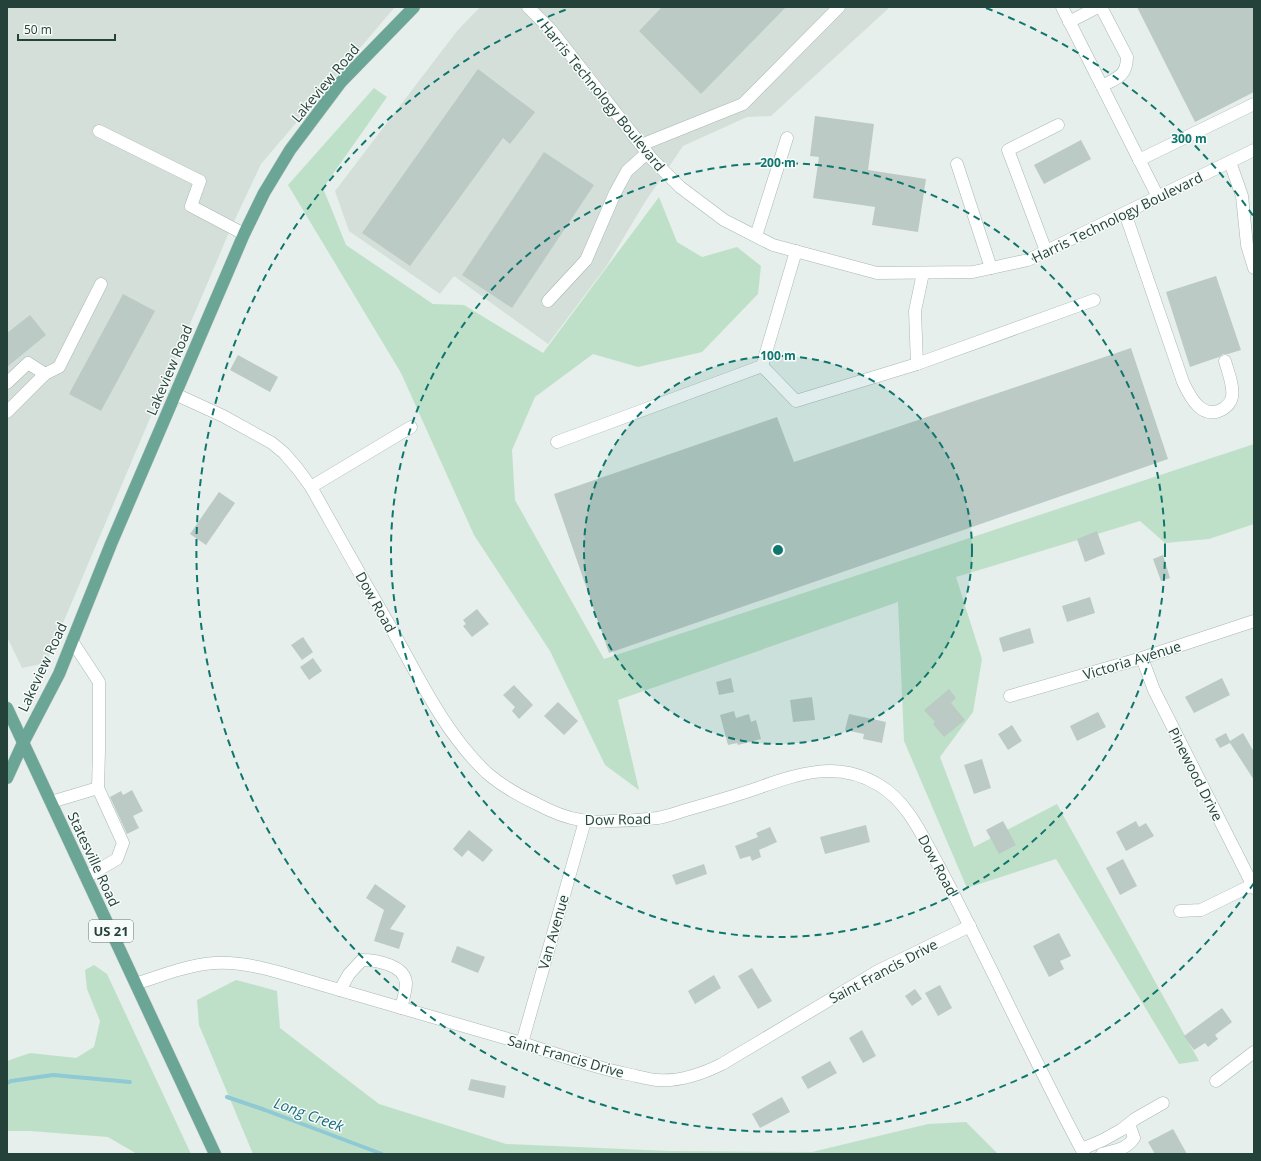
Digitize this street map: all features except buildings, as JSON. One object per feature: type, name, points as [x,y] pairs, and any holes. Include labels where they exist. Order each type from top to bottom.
[{"type":"main road","name":"Lakeview Road","points":[[7,778],[23,743],[59,674],[111,544],[244,234],[264,192],[290,150],[341,82],[414,7]]},
{"type":"main road","name":"Statesville Road","points":[[7,708],[215,1154]]},
{"type":"street","name":"Harris Technology Boulevard","points":[[528,7],[551,30],[652,159],[680,187],[724,220],[773,245],[877,273],[973,272],[1028,260],[1254,150]]},
{"type":"street","points":[[548,301],[586,260],[615,193],[627,171],[644,149],[743,104],[839,7]]},
{"type":"street","points":[[1062,7],[1158,197]]},
{"type":"street","points":[[1069,22],[1100,7],[1127,57],[1127,67],[1122,75],[1102,86]]},
{"type":"street","points":[[1139,160],[1254,104]]},
{"type":"street","points":[[1046,251],[1008,150],[1058,125]]},
{"type":"street","points":[[99,131],[200,181],[191,206],[244,234]]},
{"type":"street","points":[[756,236],[788,138]]},
{"type":"street","points":[[1230,162],[1242,196],[1248,246],[1254,268]]},
{"type":"street","points":[[957,164],[991,268]]},
{"type":"street","points":[[1125,213],[1182,382],[1193,401],[1204,410],[1214,413],[1228,405],[1232,399],[1232,390],[1225,361]]},
{"type":"street","points":[[762,366],[796,251]]},
{"type":"street","points":[[918,364],[915,311],[923,273]]},
{"type":"street","points":[[7,412],[45,374],[59,367],[101,284]]},
{"type":"street","points":[[762,366],[796,401],[918,364],[1094,300]]},
{"type":"street","points":[[7,384],[28,363],[45,374]]},
{"type":"street","points":[[557,442],[762,366]]},
{"type":"street","name":"Dow Road","points":[[175,394],[223,416],[272,443],[284,453],[297,468],[311,487],[433,703],[459,742],[470,756],[489,774],[502,785],[524,798],[544,808],[585,821],[634,821],[661,817],[723,800],[788,778],[822,770],[842,771],[862,776],[879,785],[894,796],[907,810],[926,841],[1083,1152]]},
{"type":"street","points":[[311,487],[411,427]]},
{"type":"street","name":"Victoria Avenue","points":[[1010,696],[1142,658],[1254,621]]},
{"type":"street","points":[[72,641],[99,682],[98,788],[122,843],[117,859],[86,877]]},
{"type":"street","name":"Pinewood Drive","points":[[1142,658],[1154,690],[1253,887]]},
{"type":"street","points":[[51,802],[98,788]]},
{"type":"street","name":"Van Avenue","points":[[522,1044],[585,821]]},
{"type":"street","points":[[1180,911],[1201,910],[1253,887]]},
{"type":"street","name":"Saint Francis Drive","points":[[136,984],[176,970],[197,965],[216,963],[235,964],[257,968],[340,990],[608,1070],[643,1078],[673,1080],[689,1077],[722,1064],[878,971],[970,926]]},
{"type":"street","points":[[340,990],[349,974],[362,960],[370,960],[391,965],[400,971],[406,981],[401,1008]]},
{"type":"street","points":[[1216,1081],[1254,1052]]},
{"type":"street","points":[[1083,1152],[1163,1103]]},
{"type":"street","points":[[1102,1154],[1129,1145],[1134,1138],[1129,1124]]},
{"type":"shaded area","points":[[7,7],[395,7],[261,164],[230,230],[46,663],[22,668],[7,637]]},
{"type":"shaded area","points":[[480,7],[890,7],[771,116],[747,117],[683,146],[645,202],[606,267],[548,344],[454,276],[440,294],[349,231],[335,191],[457,31]]},
{"type":"green space","points":[[374,88],[387,97],[323,188],[346,245],[433,304],[464,305],[543,353],[659,197],[677,242],[702,257],[737,247],[761,266],[758,294],[702,352],[638,367],[593,354],[535,397],[512,450],[515,500],[604,659],[1254,444],[1254,524],[1209,539],[1165,543],[1140,521],[956,577],[982,659],[973,712],[940,757],[974,847],[1057,804],[1199,1061],[1179,1064],[1056,859],[967,888],[904,741],[898,602],[618,700],[639,790],[605,765],[550,651],[474,535],[401,373],[288,185]]},
{"type":"green space","points":[[94,965],[107,974],[191,1154],[137,1154],[108,1137],[30,1131],[7,1131],[7,1061],[30,1053],[76,1058],[94,1047],[100,1021],[87,989],[85,970]]},
{"type":"green space","points":[[236,980],[277,991],[280,1028],[379,1104],[506,1144],[669,1151],[812,1152],[928,1124],[966,1122],[998,1154],[253,1154],[199,1025],[197,1000]]},
{"type":"waterway","name":"Long Creek","points":[[7,1083],[11,1081],[53,1075],[130,1082]]},
{"type":"waterway","name":"Long Creek","points":[[227,1097],[382,1154]]}]
